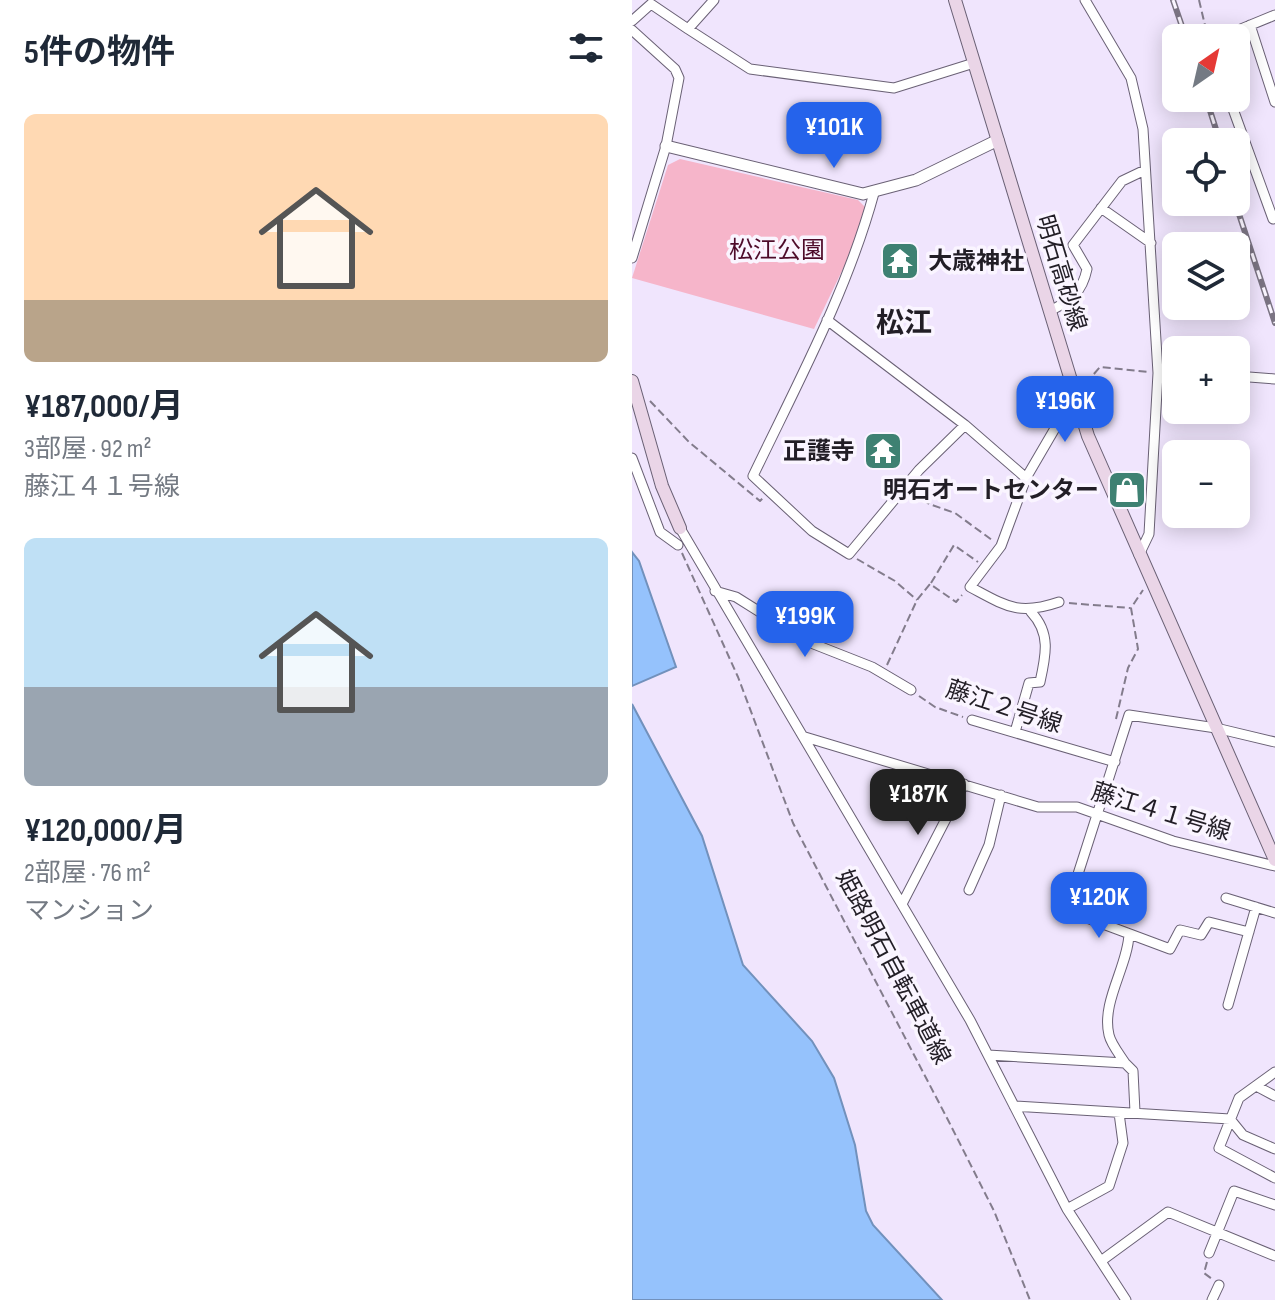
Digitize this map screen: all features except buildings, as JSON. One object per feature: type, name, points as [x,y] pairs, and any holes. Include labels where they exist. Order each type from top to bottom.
[{"type":"main road","name":"明石高砂線","points":[[955,0],[1088,436],[1275,863]]},
{"type":"main road","points":[[632,381],[662,486],[680,528]]},
{"type":"street","points":[[688,29],[714,0]]},
{"type":"street","points":[[1085,0],[1131,78],[1140,105],[1158,373],[1149,534],[1139,555]]},
{"type":"street","points":[[632,21],[651,4],[750,69],[894,88],[974,63]]},
{"type":"street","points":[[1275,15],[1250,25],[1275,102]]},
{"type":"street","points":[[632,30],[679,73],[679,90],[666,146],[632,258]]},
{"type":"street","points":[[1234,112],[1274,221]]},
{"type":"street","points":[[666,146],[808,182],[874,193],[916,180],[998,140]]},
{"type":"street","points":[[1050,311],[1074,299],[1084,284],[1087,269],[1073,245],[1122,181],[1145,170]]},
{"type":"street","points":[[874,193],[862,236],[827,320],[753,476],[812,531],[849,554],[905,487],[965,425]]},
{"type":"street","points":[[1101,208],[1151,243]]},
{"type":"street","points":[[827,320],[965,425],[1026,478]]},
{"type":"street","points":[[1158,373],[1162,373]]},
{"type":"street","points":[[1250,377],[1275,379]]},
{"type":"street","points":[[1059,602],[1031,612],[1009,608],[970,587],[1001,546],[1026,478],[1075,394]]},
{"type":"street","points":[[632,458],[660,532],[678,545]]},
{"type":"street","points":[[680,528],[805,737],[988,1055],[1067,1209],[1126,1300]]},
{"type":"street","name":"藤江２号線","points":[[715,591],[736,597],[806,641],[883,674],[911,690]]},
{"type":"street","points":[[1015,732],[1029,683],[1040,682],[1047,649],[1042,623],[1031,612]]},
{"type":"street","points":[[1249,932],[1209,922],[1201,935],[1180,930],[1170,949],[1071,912],[1070,899],[1129,715],[1216,728],[1275,742]]},
{"type":"street","name":"藤江２号線","points":[[972,720],[1115,762]]},
{"type":"street","name":"藤江４１号線","points":[[805,737],[1038,807],[1077,807],[1173,841],[1275,863]]},
{"type":"street","points":[[902,904],[964,784]]},
{"type":"street","points":[[969,890],[989,845],[1001,795]]},
{"type":"street","points":[[1226,898],[1275,913]]},
{"type":"street","points":[[1228,1005],[1256,907]]},
{"type":"street","points":[[1129,934],[1129,953],[1112,1001],[1109,1034],[1133,1071],[1135,1112]]},
{"type":"street","points":[[988,1055],[1125,1063]]},
{"type":"street","points":[[1275,1072],[1239,1098],[1219,1148],[1275,1178]]},
{"type":"street","points":[[1258,1087],[1275,1096]]},
{"type":"street","points":[[1014,1106],[1230,1119],[1243,1135],[1275,1149]]},
{"type":"street","points":[[1067,1209],[1109,1186],[1123,1143],[1119,1113]]},
{"type":"street","points":[[1209,1253],[1234,1191],[1275,1205]]},
{"type":"street","points":[[1101,1261],[1168,1212],[1275,1256]]},
{"type":"street","points":[[1212,1300],[1219,1285]]},
{"type":"path","points":[[1199,0],[1205,24]]},
{"type":"path","points":[[1075,394],[1100,367],[1158,373]]},
{"type":"path","points":[[649,399],[654,409],[689,442],[760,501],[770,492]]},
{"type":"path","points":[[905,487],[929,504],[955,513],[1001,546]]},
{"type":"path","name":"姫路明石自転車道線","points":[[678,545],[738,677],[793,823],[968,1159],[1030,1300]]},
{"type":"path","points":[[883,674],[917,600],[954,545],[984,566]]},
{"type":"path","points":[[849,554],[895,581],[917,600]]},
{"type":"path","points":[[930,584],[956,602],[970,587]]},
{"type":"path","points":[[1115,728],[1128,668],[1138,649],[1131,608],[1140,596]]},
{"type":"path","points":[[1059,602],[1131,608]]},
{"type":"path","name":"藤江２号線","points":[[911,690],[935,707],[972,720]]},
{"type":"path","points":[[1209,1253],[1204,1273],[1219,1285]]},
{"type":"green space","name":"松江公園","points":[[680,159],[858,200],[865,207],[852,250],[814,329],[632,278],[668,165]]},
{"type":"water","points":[[632,552],[639,561],[676,667],[632,686]]},
{"type":"water","points":[[632,704],[702,836],[743,965],[812,1041],[834,1078],[855,1145],[866,1211],[873,1225],[942,1300],[632,1300]]},
{"type":"railway","points":[[1173,0],[1181,24]]},
{"type":"railway","points":[[1210,112],[1216,128]]},
{"type":"railway","points":[[1240,216],[1275,323]]},
{"type":"place","name":"大歳神社","points":[[900,261]]},
{"type":"place","name":"正護寺","points":[[883,451]]},
{"type":"place","name":"明石オートセンター","points":[[1127,490]]},
{"type":"district","name":"松江","points":[[904,323]]}]
